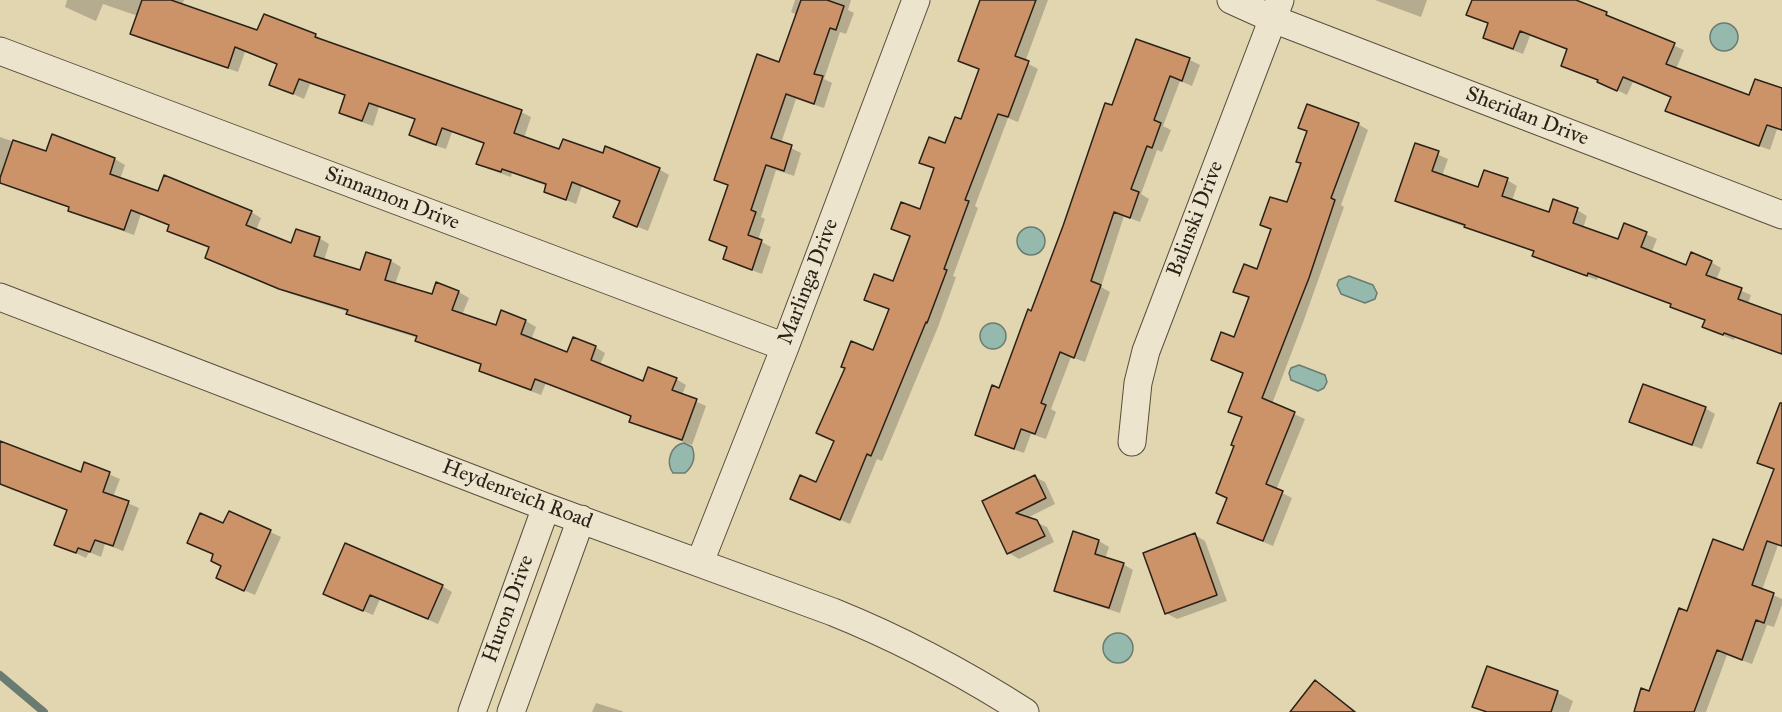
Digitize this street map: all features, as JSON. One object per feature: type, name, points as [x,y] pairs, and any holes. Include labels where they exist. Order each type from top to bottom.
[{"type":"street","name":"Marlinga Drive","points":[[700,562],[785,347],[916,0]]},
{"type":"street","name":"Sheridan Drive","points":[[1231,0],[1276,9],[1782,215]]},
{"type":"street","name":"Balinski Drive","points":[[1132,442],[1138,383],[1146,351],[1276,9]]},
{"type":"street","name":"Sinnamon Drive","points":[[0,51],[785,347]]},
{"type":"street","name":"Heydenreich Road","points":[[0,297],[546,507],[700,562],[873,628],[972,680],[1025,712]]},
{"type":"street","name":"Huron Drive","points":[[474,711],[546,507]]},
{"type":"street","name":"Huron Drive","points":[[511,712],[581,519]]},
{"type":"water","points":[[1724,23],[1734,27],[1738,37],[1734,47],[1724,51],[1714,47],[1710,37],[1714,27]]},
{"type":"water","points":[[1031,227],[1041,231],[1045,241],[1041,251],[1031,255],[1021,251],[1017,241],[1021,231]]},
{"type":"water","points":[[1349,276],[1373,285],[1377,293],[1375,299],[1365,303],[1341,294],[1337,285],[1339,280]]},
{"type":"water","points":[[993,323],[1003,326],[1006,336],[1003,346],[993,349],[983,346],[980,336],[983,326]]},
{"type":"water","points":[[1299,365],[1325,375],[1327,382],[1324,388],[1318,391],[1291,380],[1289,373],[1291,368]]},
{"type":"water","points":[[684,443],[692,447],[693,461],[685,473],[673,473],[670,464],[671,455],[679,444]]},
{"type":"water","points":[[1118,633],[1129,637],[1133,648],[1129,659],[1118,663],[1107,659],[1103,648],[1107,637]]},
{"type":"building","points":[[142,0],[171,0],[257,30],[264,14],[316,34],[315,37],[522,110],[514,133],[559,149],[563,139],[603,153],[605,146],[660,168],[637,227],[613,217],[620,201],[572,182],[566,200],[544,192],[546,184],[502,169],[501,172],[476,164],[484,143],[442,128],[436,145],[409,135],[415,119],[369,103],[362,121],[339,113],[345,95],[299,79],[293,94],[269,85],[277,64],[235,47],[228,68],[130,34]]},
{"type":"building","points":[[801,0],[827,0],[844,6],[836,30],[830,28],[814,74],[823,76],[814,104],[786,94],[771,138],[792,145],[784,171],[766,165],[751,210],[756,212],[748,235],[762,240],[752,270],[723,259],[727,247],[709,240],[728,185],[714,180],[757,54],[779,62]]},
{"type":"building","points":[[980,0],[1036,0],[1015,56],[1029,61],[1008,117],[998,114],[965,200],[969,201],[927,323],[871,456],[867,454],[840,520],[790,499],[800,475],[816,482],[834,441],[816,433],[845,368],[841,367],[851,341],[873,350],[889,309],[864,300],[874,274],[893,281],[910,236],[891,229],[901,202],[920,209],[934,168],[919,163],[929,137],[945,143],[955,117],[961,119],[979,69],[958,61]]},
{"type":"building","points":[[1472,0],[1576,0],[1607,12],[1606,15],[1675,43],[1666,64],[1749,95],[1755,79],[1782,88],[1782,130],[1767,125],[1759,146],[1665,111],[1671,97],[1623,77],[1617,91],[1597,82],[1598,80],[1561,66],[1567,49],[1520,31],[1513,49],[1483,38],[1488,23],[1466,15]]},
{"type":"building","points":[[1136,39],[1190,58],[1182,81],[1170,76],[1154,120],[1161,123],[1152,148],[1147,146],[1131,189],[1139,192],[1130,218],[1114,212],[1091,281],[1101,285],[1074,358],[1060,352],[1041,403],[1046,405],[1035,434],[1021,429],[1014,449],[975,435],[992,385],[999,388],[1028,309],[1031,311],[1105,103],[1112,105]]},
{"type":"building","points":[[1307,104],[1359,123],[1331,198],[1335,200],[1309,278],[1262,398],[1295,412],[1266,484],[1283,491],[1263,541],[1217,523],[1227,498],[1216,493],[1234,446],[1231,445],[1242,417],[1228,412],[1243,373],[1211,360],[1221,332],[1234,337],[1249,297],[1233,292],[1244,264],[1257,269],[1271,229],[1260,225],[1270,197],[1287,202],[1301,163],[1296,162],[1307,131],[1298,128]]},
{"type":"building","points":[[52,134],[115,158],[110,174],[158,191],[164,175],[252,211],[246,225],[291,243],[296,229],[320,237],[314,256],[360,270],[366,252],[391,260],[385,280],[432,294],[436,282],[459,291],[452,310],[496,325],[501,310],[526,320],[521,334],[567,352],[573,337],[596,346],[591,360],[643,381],[648,367],[677,378],[672,390],[697,399],[682,440],[629,422],[631,416],[535,379],[531,390],[479,371],[481,364],[415,341],[417,336],[346,314],[348,310],[279,289],[205,258],[209,247],[167,231],[169,225],[131,210],[124,230],[68,211],[69,207],[0,183],[13,140],[46,151]]},
{"type":"building","points":[[1415,143],[1439,151],[1432,171],[1478,187],[1484,170],[1508,178],[1502,196],[1549,212],[1553,199],[1578,208],[1573,223],[1618,239],[1624,223],[1647,232],[1641,247],[1686,265],[1691,252],[1712,261],[1706,275],[1742,288],[1738,299],[1782,315],[1782,354],[1702,327],[1705,320],[1670,307],[1671,304],[1588,273],[1587,276],[1532,256],[1534,251],[1395,201]]},
{"type":"building","points":[[1643,384],[1706,407],[1692,445],[1629,422]]},
{"type":"building","points":[[1780,403],[1782,403],[1782,546],[1767,541],[1752,585],[1774,593],[1764,623],[1756,620],[1742,660],[1717,650],[1694,712],[1634,712],[1641,688],[1649,691],[1679,608],[1687,611],[1713,539],[1743,550],[1774,469],[1757,463]]},
{"type":"building","points":[[0,441],[81,472],[84,462],[110,472],[103,492],[129,501],[113,546],[95,540],[90,552],[78,548],[76,553],[54,545],[67,510],[0,484]]},
{"type":"building","points":[[1035,475],[1046,498],[1016,513],[1037,520],[1045,536],[1007,554],[982,501]]},
{"type":"building","points":[[229,511],[271,530],[244,591],[216,578],[221,566],[211,561],[213,554],[187,543],[200,513],[223,523]]},
{"type":"building","points":[[1073,531],[1099,540],[1095,554],[1124,563],[1109,608],[1054,591]]},
{"type":"building","points":[[1195,533],[1217,595],[1165,614],[1143,553]]},
{"type":"building","points":[[345,543],[443,585],[428,619],[370,595],[363,611],[323,594]]},
{"type":"building","points":[[1487,666],[1558,691],[1551,712],[1487,712],[1472,707]]},
{"type":"building","points":[[1315,680],[1355,712],[1290,712]]},
{"type":"waterway","points":[[0,675],[44,712]]}]
